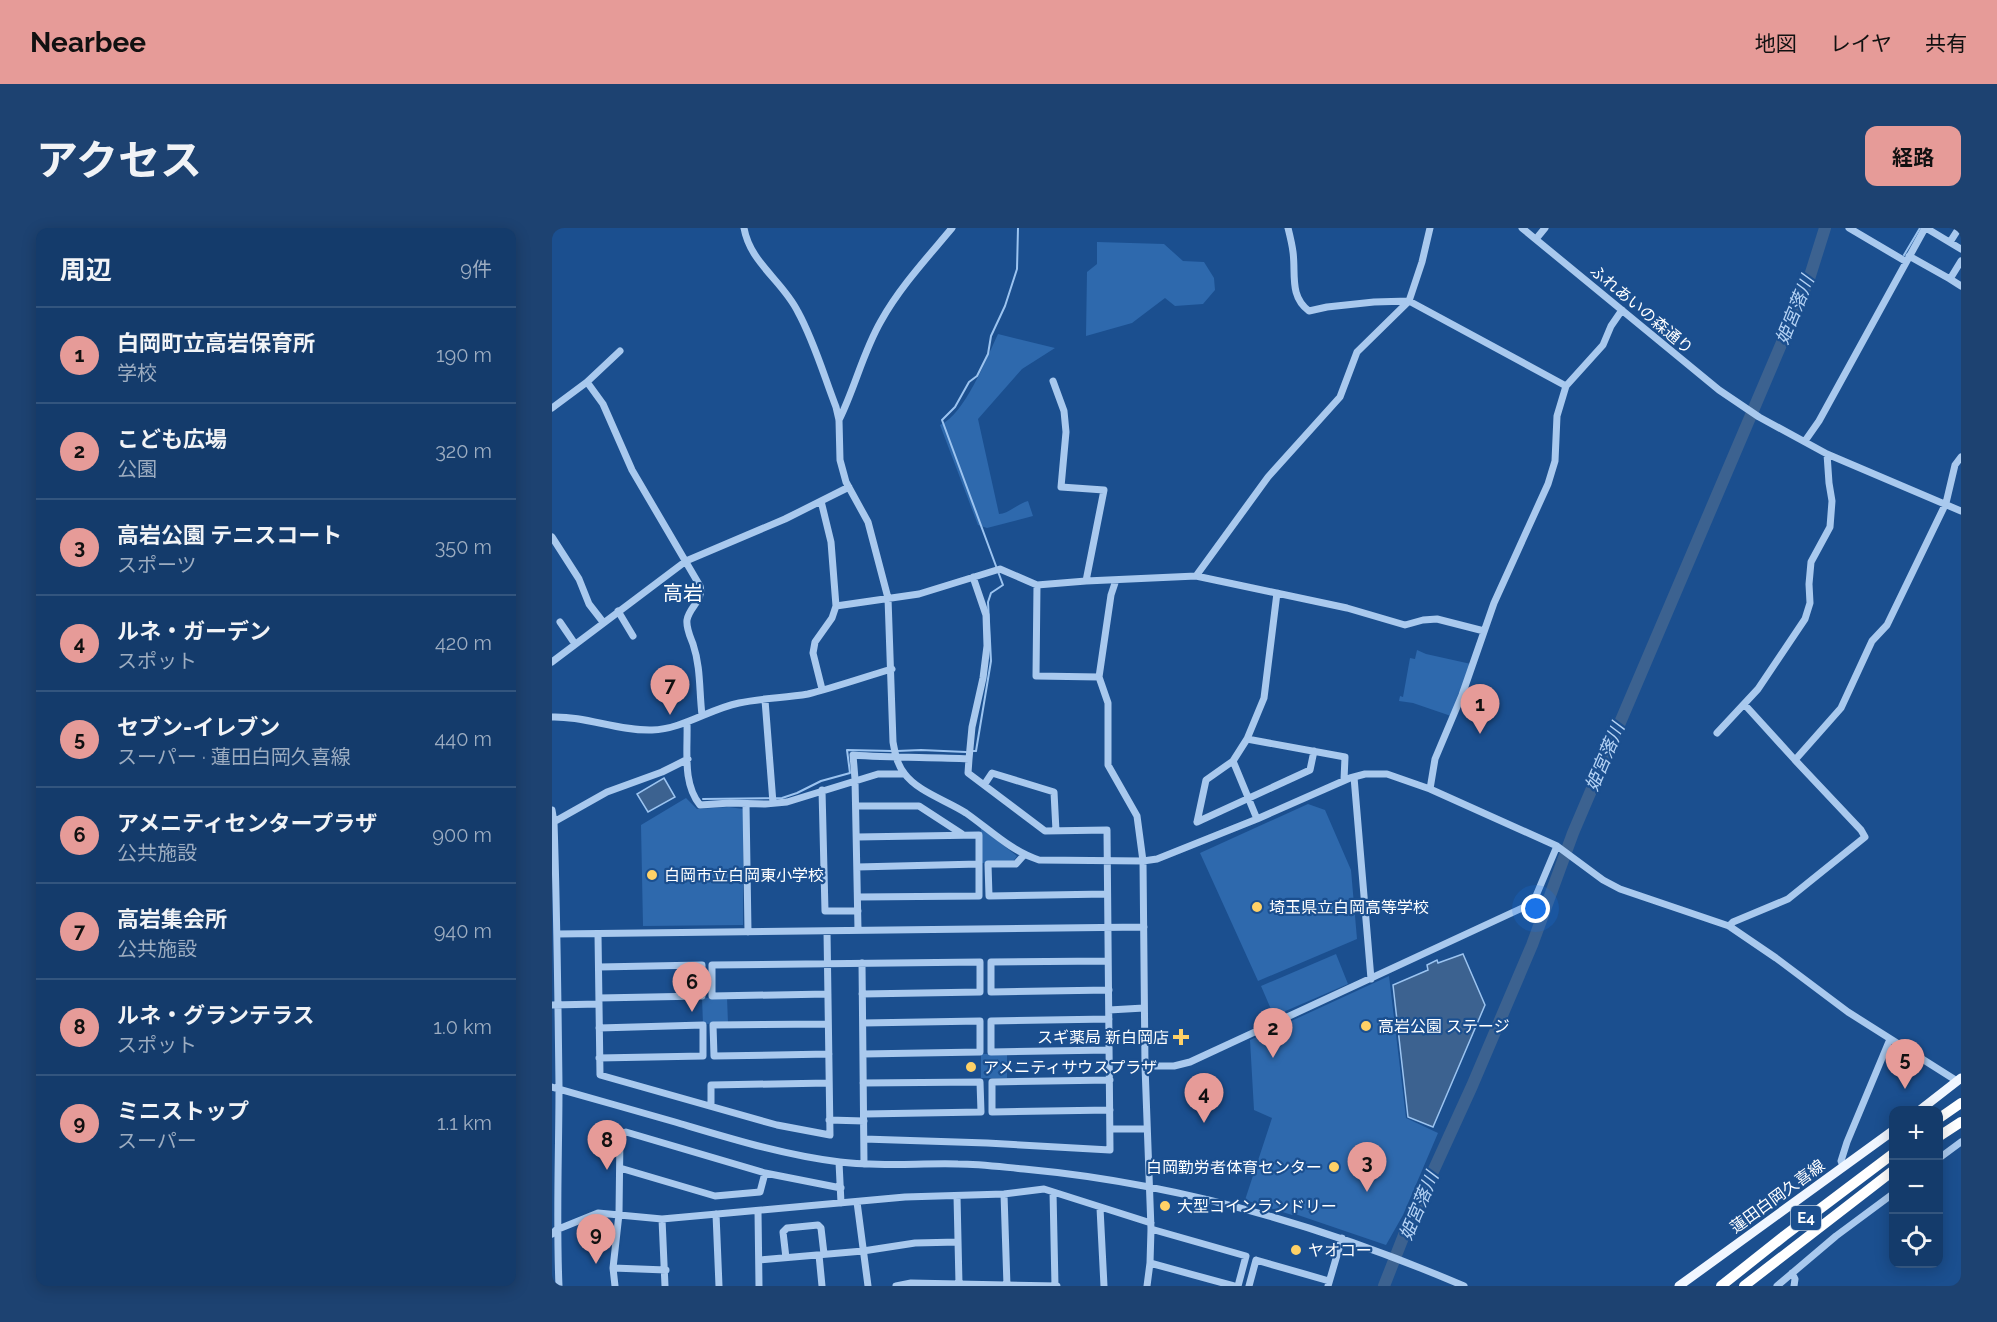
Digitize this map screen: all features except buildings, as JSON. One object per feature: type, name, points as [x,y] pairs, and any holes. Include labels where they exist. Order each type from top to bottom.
[{"type":"highway","points":[[1943,1116],[1961,1103]]},
{"type":"highway","points":[[1943,1134],[1961,1122]]},
{"type":"highway","name":"E4","points":[[1721,1286],[1889,1156]]},
{"type":"highway","name":"E4","points":[[1744,1286],[1889,1173]]},
{"type":"main road","points":[[1925,1106],[1959,1080]]},
{"type":"main road","name":"蓮田白岡久喜線","points":[[1679,1286],[1889,1133]]},
{"type":"street","points":[[744,228],[754,257],[785,291],[799,312],[836,406],[839,420],[840,460],[849,487],[868,522],[888,598],[893,742],[896,758],[904,774],[919,786],[964,812],[1024,855],[1050,861],[1143,861],[1157,859],[1257,819],[1344,780],[1365,774],[1388,774],[1430,789],[1557,846],[1603,880],[1620,889],[1729,926],[1848,1012],[1959,1080]]},
{"type":"street","points":[[839,420],[880,321],[898,294],[952,228]]},
{"type":"street","points":[[1288,228],[1293,253],[1294,290],[1302,305],[1310,311],[1327,307],[1409,301],[1566,386]]},
{"type":"street","points":[[1196,576],[1268,477],[1340,397],[1357,352],[1409,301],[1430,228]]},
{"type":"street","name":"ふれあいの森通り","points":[[1522,228],[1719,390],[1757,416],[1805,441]]},
{"type":"street","points":[[1536,239],[1545,228]]},
{"type":"street","points":[[1849,228],[1961,286]]},
{"type":"street","points":[[1961,249],[1926,228],[1907,258],[1819,421],[1805,441],[1827,454],[1961,511]]},
{"type":"street","points":[[1950,242],[1959,228]]},
{"type":"street","points":[[1950,279],[1961,261]]},
{"type":"street","points":[[1430,789],[1435,759],[1450,728],[1494,603],[1548,484],[1555,461],[1557,416],[1566,386],[1603,345],[1611,326],[1622,310]]},
{"type":"street","points":[[552,408],[587,382],[620,351]]},
{"type":"street","points":[[1053,381],[1064,411],[1066,432],[1061,487],[1104,490],[1086,581]]},
{"type":"street","points":[[587,382],[603,404],[632,470],[702,591],[687,619],[687,627],[699,662],[702,715]]},
{"type":"street","points":[[1717,733],[1745,705],[1805,619],[1810,603],[1811,562],[1830,527],[1833,501],[1827,454]]},
{"type":"street","points":[[1796,760],[1841,708],[1872,641],[1887,625],[1946,503],[1955,465],[1961,457]]},
{"type":"street","points":[[552,662],[686,561],[785,519],[849,487]]},
{"type":"street","points":[[821,501],[831,542],[836,606],[832,618],[815,642],[813,653],[822,689]]},
{"type":"street","points":[[552,537],[579,579],[589,604],[603,622]]},
{"type":"street","points":[[836,606],[919,594],[1000,569],[1037,585],[1196,576],[1347,608],[1405,625],[1437,619],[1484,631]]},
{"type":"street","points":[[864,1139],[1110,1150],[1107,830],[1045,831],[968,773],[972,727],[983,678],[987,646],[986,615],[973,576]]},
{"type":"street","points":[[1116,580],[1111,595],[1099,677],[1108,703],[1108,765],[1137,816],[1143,861],[1145,1066],[1151,1226],[1147,1286]]},
{"type":"street","points":[[1037,585],[1036,676],[1099,677]]},
{"type":"street","points":[[1277,593],[1264,698],[1247,739],[1233,761],[1206,780],[1197,822],[1310,770],[1314,750]]},
{"type":"street","points":[[618,611],[633,636]]},
{"type":"street","points":[[560,622],[575,644]]},
{"type":"street","points":[[552,717],[586,718],[626,729],[654,730],[687,723],[702,715],[739,703],[808,694],[892,669]]},
{"type":"street","points":[[765,699],[773,803]]},
{"type":"street","points":[[1729,926],[1733,922],[1788,899],[1865,837],[1745,705]]},
{"type":"street","points":[[687,723],[689,786],[692,795],[700,805],[773,803],[804,797],[855,779],[878,774],[904,774]]},
{"type":"street","points":[[1247,739],[1345,757],[1344,780]]},
{"type":"street","points":[[858,930],[853,755],[969,759]]},
{"type":"street","points":[[553,822],[607,792],[662,772],[688,759]]},
{"type":"street","points":[[1233,761],[1257,819]]},
{"type":"street","points":[[984,785],[992,773],[1054,792],[1056,831]]},
{"type":"street","points":[[1354,777],[1371,978]]},
{"type":"street","points":[[822,790],[825,911],[858,911]]},
{"type":"street","points":[[746,804],[748,932]]},
{"type":"street","points":[[856,806],[919,806],[963,835]]},
{"type":"street","points":[[552,810],[557,934],[554,1232],[559,1286]]},
{"type":"street","points":[[856,837],[979,835],[979,896],[858,897]]},
{"type":"street","points":[[1145,1066],[1174,1066],[1190,1062],[1533,903],[1557,846]]},
{"type":"street","points":[[1024,855],[1016,864],[988,864],[988,896],[1107,894]]},
{"type":"street","points":[[857,867],[979,864]]},
{"type":"street","points":[[557,934],[1144,927]]},
{"type":"street","points":[[598,934],[600,1075],[777,1125],[830,1135],[827,931]]},
{"type":"street","points":[[1108,961],[991,962],[991,992],[1108,990]]},
{"type":"street","points":[[828,994],[712,996],[712,965],[980,962],[980,992],[862,994]]},
{"type":"street","points":[[862,963],[864,1164]]},
{"type":"street","points":[[555,1005],[702,996],[702,965],[598,967]]},
{"type":"street","points":[[1109,1010],[1144,1008]]},
{"type":"street","points":[[1109,1019],[991,1021],[991,1052],[1109,1050]]},
{"type":"street","points":[[863,1023],[980,1021],[980,1052],[863,1054]]},
{"type":"street","points":[[828,1024],[713,1025],[714,1056],[829,1054]]},
{"type":"street","points":[[599,1028],[703,1025],[703,1056],[599,1058]]},
{"type":"street","points":[[1843,1166],[1841,1161],[1847,1142],[1890,1039]]},
{"type":"street","points":[[1110,1080],[992,1082],[992,1112],[1110,1110]]},
{"type":"street","points":[[830,1120],[981,1112],[980,1082],[863,1083]]},
{"type":"street","points":[[711,1106],[711,1085],[829,1083]]},
{"type":"street","points":[[555,1088],[737,1141],[839,1162],[961,1164],[1026,1169],[1148,1186],[1265,1213],[1387,1253],[1464,1286]]},
{"type":"street","points":[[1110,1129],[1147,1129]]},
{"type":"street","points":[[615,1286],[613,1268],[619,1214],[620,1134],[626,1132],[765,1173],[841,1188]]},
{"type":"street","points":[[1943,1155],[1961,1142]]},
{"type":"street","points":[[839,1162],[841,1203]]},
{"type":"street","points":[[620,1168],[715,1196],[760,1192],[765,1173]]},
{"type":"street","points":[[554,1232],[598,1213],[662,1219],[905,1197],[1004,1194],[1044,1189],[1246,1256],[1236,1286],[1150,1263]]},
{"type":"street","points":[[896,1286],[959,1284],[1056,1286],[1053,1192]]},
{"type":"street","points":[[1004,1194],[1007,1286]]},
{"type":"street","points":[[957,1196],[959,1284]]},
{"type":"street","points":[[1777,1286],[1889,1196]]},
{"type":"street","points":[[857,1202],[868,1286]]},
{"type":"street","points":[[1100,1208],[1104,1286]]},
{"type":"street","points":[[758,1211],[759,1286]]},
{"type":"street","points":[[717,1214],[719,1286]]},
{"type":"street","points":[[662,1219],[665,1286]]},
{"type":"street","points":[[786,1258],[783,1232],[787,1228],[818,1226],[821,1228],[822,1286]]},
{"type":"street","points":[[1249,1286],[1256,1260],[1328,1283],[1342,1238]]},
{"type":"street","points":[[759,1260],[863,1251],[915,1243],[958,1242]]},
{"type":"street","points":[[613,1268],[666,1270]]},
{"type":"street","points":[[1792,1273],[1795,1279],[1794,1286]]},
{"type":"shaded area","points":[[1097,242],[1164,244],[1183,261],[1204,262],[1214,278],[1215,290],[1203,304],[1175,306],[1165,298],[1132,323],[1086,336],[1087,272],[1097,264]]},
{"type":"shaded area","points":[[998,334],[1055,348],[1022,369],[978,419],[999,514],[1028,501],[1033,516],[987,528],[978,525],[940,425],[958,410],[966,398]]},
{"type":"shaded area","points":[[1417,650],[1471,664],[1451,716],[1413,703],[1399,701],[1400,696],[1403,697],[1410,658],[1415,659]]},
{"type":"shaded area","points":[[664,778],[675,797],[648,812],[637,794]]},
{"type":"shaded area","points":[[686,798],[697,809],[729,807],[743,809],[743,925],[643,926],[641,825]]},
{"type":"shaded area","points":[[1308,804],[1325,810],[1351,870],[1357,939],[1258,981],[1200,853]]},
{"type":"shaded area","points":[[981,828],[1017,856],[1013,862],[982,863]]},
{"type":"shaded area","points":[[1336,954],[1348,984],[1274,1016],[1261,986]]},
{"type":"shaded area","points":[[1463,954],[1485,1005],[1433,1127],[1408,1117],[1393,985],[1428,970],[1427,965],[1437,960],[1438,963]]},
{"type":"shaded area","points":[[1389,976],[1406,1118],[1438,1133],[1403,1215],[1386,1245],[1295,1214],[1245,1200],[1272,1118],[1254,1110],[1250,1040]]},
{"type":"shaded area","points":[[727,997],[728,1023],[703,1024],[702,998]]},
{"type":"shaded area","points":[[981,1054],[1007,1054],[1007,1078],[981,1078]]},
{"type":"waterway","points":[[972,751],[976,751],[991,661],[988,602],[991,593],[1003,585],[942,420],[955,407],[969,382],[977,376],[988,354],[991,336],[1005,306],[1017,269],[1018,228]]},
{"type":"waterway","name":"姫宮落川","points":[[1384,1286],[1404,1235],[1472,1086],[1532,945],[1573,833],[1809,279],[1825,228]]},
{"type":"waterway","points":[[1904,255],[1920,228]]},
{"type":"waterway","points":[[703,799],[782,798],[821,781],[850,773],[847,750],[892,751]]},
{"type":"waterway","points":[[897,751],[966,752]]},
{"type":"place","name":"高岩集会所","points":[[670,715]]},
{"type":"place","name":"白岡町立高岩保育所","points":[[1480,734]]},
{"type":"place","name":"白岡市立白岡東小学校","points":[[652,875]]},
{"type":"place","name":"埼玉県立白岡高等学校","points":[[1257,907]]},
{"type":"place","name":"アメニティセンタープラザ","points":[[692,1012]]},
{"type":"place","name":"高岩公園 ステージ","points":[[1366,1026]]},
{"type":"place","name":"スギ薬局 新白岡店","points":[[1181,1037]]},
{"type":"place","name":"こども広場","points":[[1273,1058]]},
{"type":"place","name":"アメニティサウスプラザ","points":[[971,1067]]},
{"type":"place","name":"セブン-イレブン","points":[[1905,1089]]},
{"type":"place","name":"ルネ・ガーデン","points":[[1204,1123]]},
{"type":"place","name":"白岡勤労者体育センター","points":[[1334,1167]]},
{"type":"place","name":"ルネ・グランテラス","points":[[607,1170]]},
{"type":"place","name":"高岩公園 テニスコート","points":[[1367,1192]]},
{"type":"place","name":"大型コインランドリー","points":[[1165,1206]]},
{"type":"place","name":"ヤオコー","points":[[1296,1250]]},
{"type":"place","name":"ミニストップ","points":[[596,1264]]},
{"type":"district","name":"高岩","points":[[683,593]]}]
